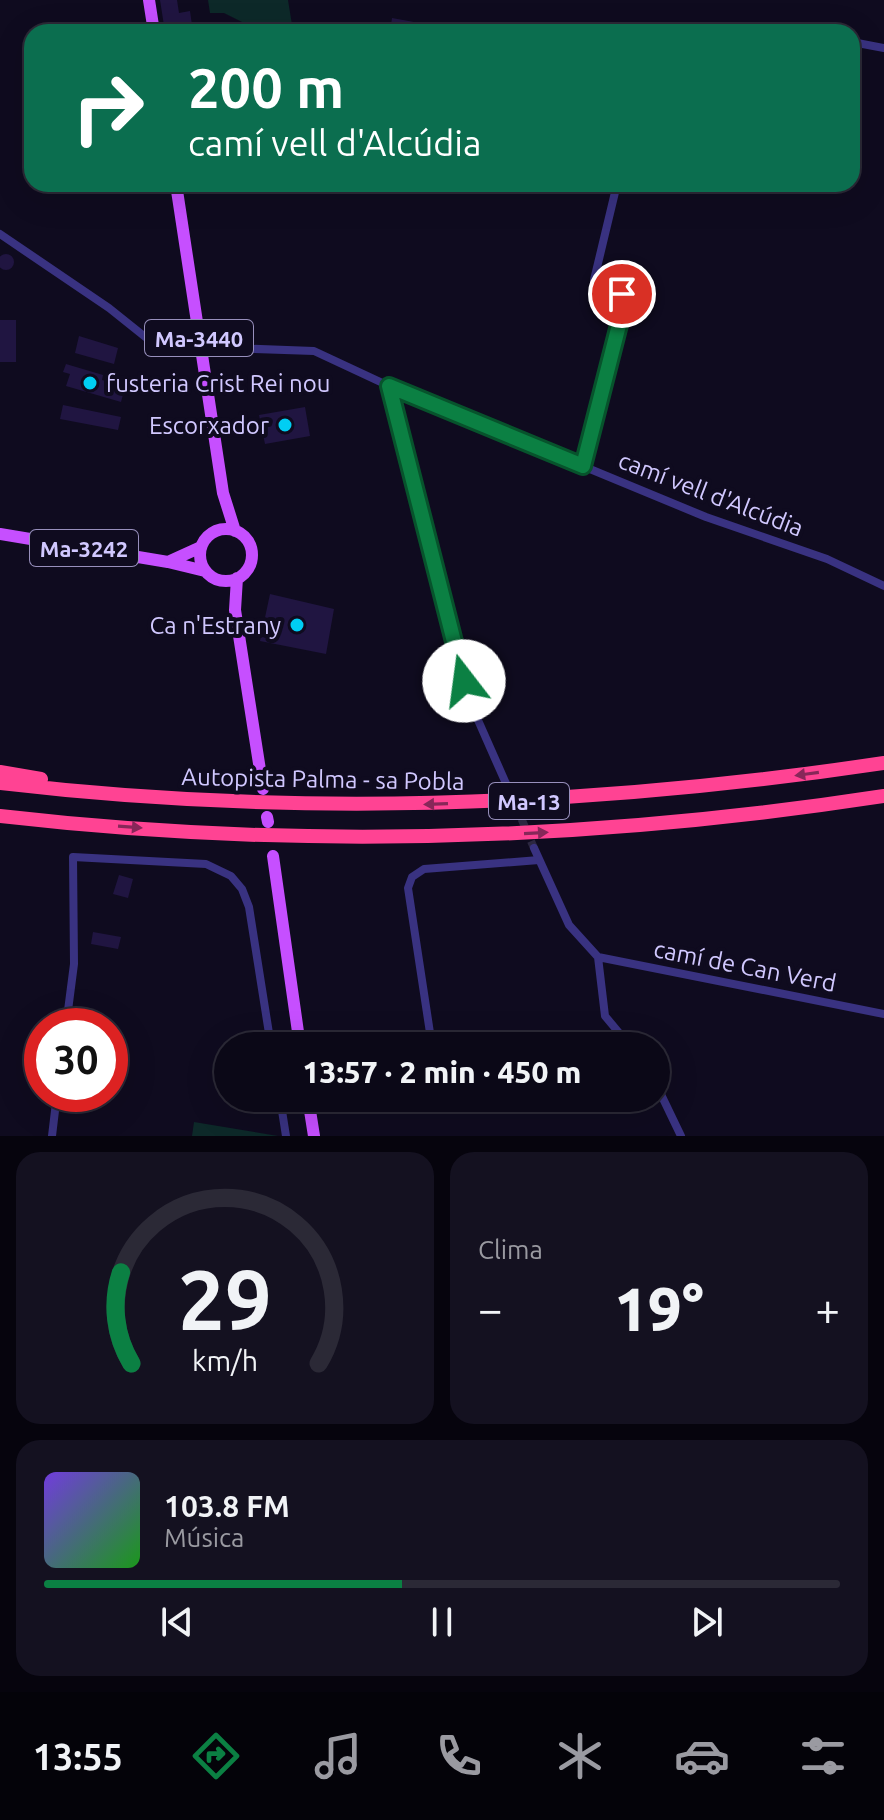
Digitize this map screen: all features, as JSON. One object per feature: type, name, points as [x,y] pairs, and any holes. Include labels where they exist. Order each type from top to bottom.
[{"type":"highway","name":"Autopista Palma - sa Pobla","points":[[0,783],[250,803],[434,804],[565,799],[670,790],[884,763]]},
{"type":"highway","points":[[0,772],[57,781],[83,792]]},
{"type":"highway","name":"Ma-13","points":[[0,816],[237,835],[432,837],[628,827],[884,796]]},
{"type":"highway","points":[[0,826],[28,828],[52,822]]},
{"type":"main road","points":[[149,0],[153,24]]},
{"type":"main road","name":"Ma-3440","points":[[177,192],[224,497],[235,531]]},
{"type":"main road","name":"Ma-3440","points":[[218,530],[224,497]]},
{"type":"main road","points":[[223,581],[237,578],[248,567],[251,551],[243,535],[226,528],[205,540],[200,556],[205,571],[223,581],[235,610]]},
{"type":"main road","name":"Ma-3242","points":[[0,534],[205,571]]},
{"type":"main road","name":"Ma-3242","points":[[168,562],[201,547]]},
{"type":"main road","points":[[237,578],[235,610],[263,789]]},
{"type":"main road","points":[[273,856],[298,1032]]},
{"type":"main road","points":[[310,1112],[314,1136]]},
{"type":"street","points":[[860,44],[884,48]]},
{"type":"street","points":[[583,466],[624,300],[622,294],[599,288],[594,280],[615,192]]},
{"type":"street","name":"camí vell d'Alcúdia","points":[[0,234],[109,308],[149,340],[201,347],[314,351],[389,386],[706,517],[827,559],[884,586]]},
{"type":"street","points":[[389,386],[466,688],[508,788]]},
{"type":"street","points":[[534,848],[569,925],[598,957],[605,1016],[618,1032]]},
{"type":"street","points":[[68,1008],[74,964],[73,857],[206,864],[231,876],[242,889],[249,907],[269,1032]]},
{"type":"street","points":[[430,1032],[408,888],[412,877],[424,869],[539,860]]},
{"type":"street","name":"camí de Can Verd","points":[[598,957],[884,1014]]},
{"type":"street","points":[[52,1136],[55,1112]]},
{"type":"street","points":[[282,1112],[286,1136]]},
{"type":"street","points":[[669,1112],[681,1136]]},
{"type":"green space","points":[[208,0],[288,0],[292,24],[246,24],[224,13],[210,13]]},
{"type":"green space","points":[[194,1122],[278,1136],[192,1136]]},
{"type":"building","points":[[160,0],[177,0],[179,13],[190,11],[192,24],[164,24]]},
{"type":"building","points":[[392,18],[425,24],[391,24]]},
{"type":"building","points":[[6,254],[14,262],[11,267],[6,270],[1,267],[1,257]]},
{"type":"building","points":[[0,320],[16,320],[16,362],[0,362]]},
{"type":"building","points":[[79,336],[118,348],[114,364],[75,353]]},
{"type":"building","name":"fusteria Crist Rei nou","points":[[66,364],[103,375],[102,380],[125,387],[121,402],[66,386],[70,374],[63,372]]},
{"type":"building","points":[[63,405],[121,417],[118,430],[60,419]]},
{"type":"building","name":"Escorxador","points":[[305,407],[310,436],[265,444],[259,415]]},
{"type":"building","name":"Ca n'Estrany","points":[[270,594],[334,609],[326,654],[260,641]]},
{"type":"building","points":[[119,875],[133,879],[128,898],[113,894]]},
{"type":"building","points":[[93,932],[121,937],[118,949],[91,944]]},
{"type":"tunnel","points":[[512,797],[534,848]]},
{"type":"place","name":"fusteria Crist Rei nou","points":[[90,383]]},
{"type":"place","name":"Escorxador","points":[[285,425]]},
{"type":"place","name":"Ca n'Estrany","points":[[297,625]]},
{"type":"route","points":[[464,681],[389,386],[583,466],[621,317],[622,294]]}]
